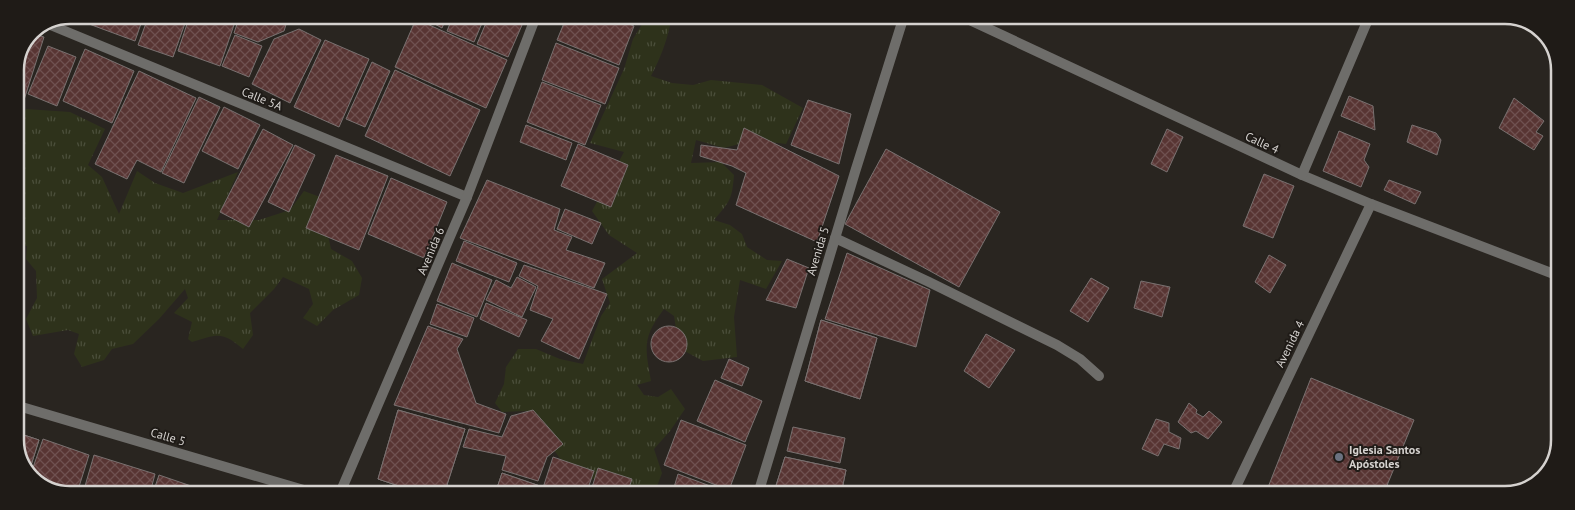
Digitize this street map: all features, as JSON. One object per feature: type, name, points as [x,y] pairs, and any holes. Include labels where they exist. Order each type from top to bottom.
[{"type":"street","name":"Avenida 6","points":[[343,486],[468,197],[533,24]]},
{"type":"street","name":"Avenida 5","points":[[760,486],[902,24]]},
{"type":"street","name":"Calle 4","points":[[978,24],[1302,176],[1551,273]]},
{"type":"street","points":[[1302,176],[1366,24]]},
{"type":"street","name":"Calle 5A","points":[[54,27],[468,197]]},
{"type":"street","name":"Avenida 4","points":[[1236,486],[1371,204]]},
{"type":"street","points":[[835,238],[1057,345],[1080,359],[1099,376]]},
{"type":"street","name":"Calle 5","points":[[24,408],[290,486]]},
{"type":"green space","points":[[642,24],[670,24],[664,47],[651,76],[672,83],[693,85],[711,80],[762,85],[803,108],[786,144],[754,140],[724,148],[696,140],[691,163],[721,162],[734,175],[729,200],[714,220],[730,225],[742,234],[747,247],[767,260],[782,261],[766,289],[740,280],[734,317],[737,357],[703,361],[679,348],[674,316],[664,309],[652,328],[647,343],[647,359],[651,381],[637,385],[644,395],[658,397],[671,389],[685,409],[670,431],[654,449],[662,473],[657,486],[614,486],[569,471],[526,411],[502,412],[495,403],[504,384],[506,367],[518,349],[536,349],[560,359],[583,364],[601,316],[610,303],[602,279],[637,253],[609,235],[592,211],[624,152],[590,143],[624,69],[633,39]]},
{"type":"green space","points":[[26,109],[70,112],[105,129],[88,165],[102,177],[119,214],[137,171],[155,183],[183,193],[238,172],[217,220],[259,220],[290,210],[304,191],[320,197],[331,249],[352,261],[362,278],[359,295],[333,310],[317,326],[303,318],[313,304],[309,289],[283,277],[250,313],[253,335],[243,349],[230,339],[219,336],[192,342],[188,339],[192,322],[174,313],[188,298],[185,289],[159,319],[133,344],[112,349],[104,360],[82,367],[74,354],[79,334],[68,330],[33,336],[26,319],[37,298],[36,271],[26,259],[27,246],[24,246],[24,113]]},
{"type":"building","points":[[89,24],[141,24],[135,41]]},
{"type":"building","points":[[146,24],[185,24],[173,57],[138,45]]},
{"type":"building","points":[[187,24],[234,24],[220,66],[178,51]]},
{"type":"building","points":[[237,24],[286,24],[284,31],[258,42],[234,33]]},
{"type":"building","points":[[414,24],[427,24],[507,60],[486,108],[395,67]]},
{"type":"building","points":[[435,24],[444,24],[442,28]]},
{"type":"building","points":[[450,24],[482,24],[474,42],[447,31]]},
{"type":"building","points":[[486,24],[522,24],[508,57],[477,44]]},
{"type":"building","points":[[564,24],[629,24],[634,26],[619,65],[557,40]]},
{"type":"building","points":[[299,29],[321,40],[290,103],[252,84],[274,39]]},
{"type":"building","points":[[39,35],[44,37],[24,100],[24,70],[27,52],[37,37]]},
{"type":"building","points":[[235,35],[262,46],[249,77],[222,66]]},
{"type":"building","points":[[325,40],[369,59],[339,127],[294,107]]},
{"type":"building","points":[[556,43],[619,68],[605,104],[542,80]]},
{"type":"building","points":[[48,46],[76,57],[57,106],[28,94]]},
{"type":"building","points":[[85,49],[134,71],[112,123],[63,101]]},
{"type":"building","points":[[372,62],[390,71],[365,127],[346,119]]},
{"type":"building","points":[[395,70],[480,110],[450,176],[365,136]]},
{"type":"building","points":[[139,71],[196,98],[161,172],[137,160],[127,179],[95,164]]},
{"type":"building","points":[[542,82],[601,105],[585,145],[527,122]]},
{"type":"building","points":[[1349,96],[1373,106],[1375,130],[1341,116]]},
{"type":"building","points":[[199,97],[220,107],[184,183],[162,173]]},
{"type":"building","points":[[1514,98],[1544,121],[1536,132],[1543,136],[1534,150],[1499,128]]},
{"type":"building","points":[[808,100],[851,114],[839,164],[791,145]]},
{"type":"building","points":[[224,107],[260,125],[238,169],[202,151]]},
{"type":"building","points":[[526,125],[572,143],[566,160],[520,142]]},
{"type":"building","points":[[1412,125],[1436,133],[1441,140],[1437,155],[1407,142]]},
{"type":"building","points":[[744,128],[839,176],[817,242],[736,205],[746,173],[732,166],[700,156],[701,145],[737,150]]},
{"type":"building","points":[[263,129],[293,145],[249,227],[220,212]]},
{"type":"building","points":[[1167,129],[1183,137],[1167,172],[1151,164]]},
{"type":"building","points":[[1339,131],[1370,144],[1364,160],[1369,167],[1361,187],[1323,171]]},
{"type":"building","points":[[578,144],[628,165],[611,207],[561,186]]},
{"type":"building","points":[[295,145],[315,155],[289,212],[268,202]]},
{"type":"building","points":[[886,149],[1000,212],[959,287],[845,224]]},
{"type":"building","points":[[336,155],[388,176],[359,250],[306,228]]},
{"type":"building","points":[[1264,174],[1294,186],[1273,238],[1243,226]]},
{"type":"building","points":[[391,178],[447,202],[424,258],[368,234]]},
{"type":"building","points":[[487,180],[560,209],[554,230],[572,237],[566,250],[605,263],[594,288],[460,238]]},
{"type":"building","points":[[1389,180],[1421,192],[1415,204],[1384,190]]},
{"type":"building","points":[[565,209],[601,223],[592,244],[557,229]]},
{"type":"building","points":[[464,241],[517,263],[509,282],[456,261]]},
{"type":"building","points":[[847,253],[930,290],[916,347],[825,319]]},
{"type":"building","points":[[1269,255],[1286,265],[1270,293],[1255,282]]},
{"type":"building","points":[[787,259],[809,268],[796,308],[766,300]]},
{"type":"building","points":[[452,263],[492,280],[477,317],[437,301]]},
{"type":"building","points":[[524,265],[607,294],[579,359],[541,341],[553,319],[530,310],[538,286],[519,276]]},
{"type":"building","points":[[517,277],[536,287],[522,317],[486,300],[496,280],[511,288]]},
{"type":"building","points":[[1091,278],[1109,288],[1088,322],[1070,311]]},
{"type":"building","points":[[1141,281],[1170,287],[1162,317],[1134,308]]},
{"type":"building","points":[[486,303],[527,320],[519,337],[480,319]]},
{"type":"building","points":[[437,304],[474,318],[467,337],[430,324]]},
{"type":"building","points":[[821,320],[877,338],[860,399],[805,381]]},
{"type":"building","points":[[821,320],[877,338],[860,399],[805,381]]},
{"type":"building","points":[[428,326],[463,339],[457,349],[476,403],[506,414],[499,433],[394,405]]},
{"type":"building","points":[[669,326],[676,327],[682,331],[686,337],[686,351],[682,357],[676,361],[669,362],[662,361],[656,357],[652,351],[651,344],[652,337],[656,331],[662,327]]},
{"type":"building","points":[[986,334],[1015,350],[989,388],[964,371]]},
{"type":"building","points":[[729,359],[749,368],[742,386],[721,378]]},
{"type":"building","name":"Iglesia Santos Apóstoles","points":[[1311,378],[1414,420],[1387,486],[1269,486]]},
{"type":"building","points":[[715,380],[762,401],[745,442],[697,421]]},
{"type":"building","points":[[1189,403],[1197,410],[1196,413],[1203,417],[1209,411],[1222,422],[1208,439],[1196,431],[1191,433],[1178,422]]},
{"type":"building","points":[[398,410],[465,429],[447,486],[399,486],[378,479]]},
{"type":"building","points":[[398,410],[465,429],[447,486],[399,486],[378,479]]},
{"type":"building","points":[[533,410],[563,444],[547,457],[538,481],[502,470],[506,456],[463,447],[469,429],[502,437],[511,416]]},
{"type":"building","points":[[1156,419],[1169,423],[1169,432],[1181,438],[1179,449],[1164,444],[1158,456],[1142,449]]},
{"type":"building","points":[[681,420],[746,445],[731,486],[719,486],[664,465]]},
{"type":"building","points":[[793,427],[845,438],[840,463],[787,451]]},
{"type":"building","points":[[24,435],[39,440],[31,465],[25,452]]},
{"type":"building","points":[[24,435],[39,440],[31,465],[25,452]]},
{"type":"building","points":[[43,439],[89,455],[79,486],[64,486],[52,483],[33,468]]},
{"type":"building","points":[[94,455],[155,474],[152,486],[85,486]]},
{"type":"building","points":[[553,457],[594,471],[589,486],[544,486]]},
{"type":"building","points":[[785,457],[846,470],[843,486],[776,486]]},
{"type":"building","points":[[785,457],[846,470],[843,486],[776,486]]},
{"type":"building","points":[[598,468],[632,479],[630,486],[592,486]]},
{"type":"building","points":[[502,473],[540,486],[498,486]]},
{"type":"building","points":[[502,473],[540,486],[498,486]]},
{"type":"building","points":[[678,474],[710,486],[674,486]]},
{"type":"building","points":[[159,475],[191,486],[155,486]]},
{"type":"place","name":"Iglesia Santos Apóstoles","points":[[1339,457]]}]
